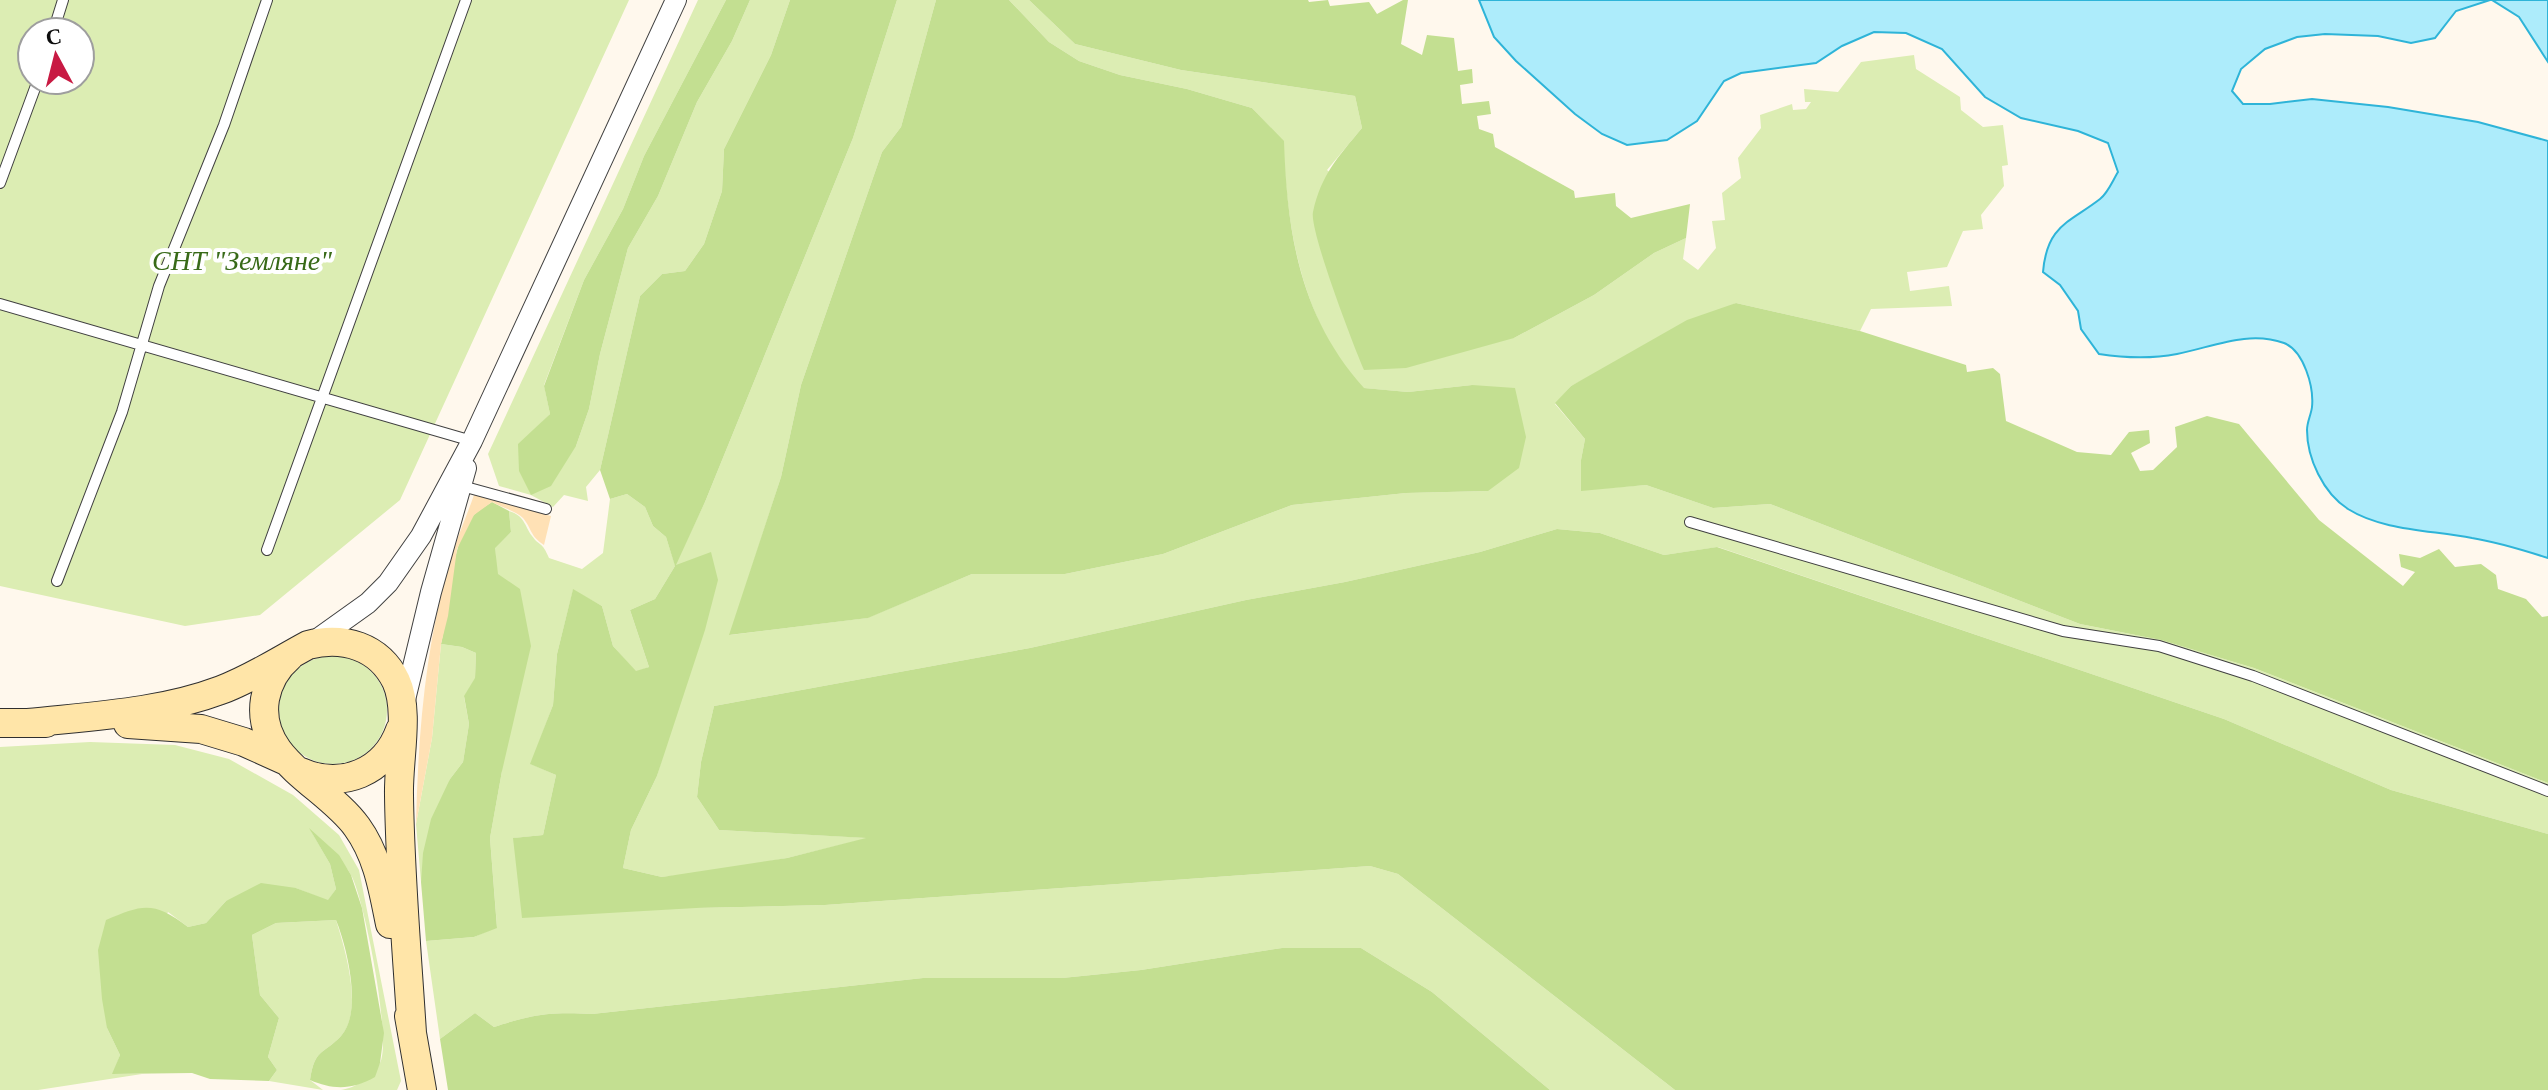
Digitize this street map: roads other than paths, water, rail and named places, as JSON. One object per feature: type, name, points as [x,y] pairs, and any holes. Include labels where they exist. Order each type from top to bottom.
[{"type":"street","points":[[422,1090],[375,860],[357,826],[289,764],[269,737],[264,710],[269,683],[285,660],[359,610],[388,583],[421,536],[472,441],[676,0]]},
{"type":"street","points":[[14,723],[130,724],[201,729],[244,742],[326,779],[360,774],[380,762],[394,743],[402,716],[431,592],[472,441]]},
{"type":"street","points":[[14,723],[152,708],[200,697],[225,689],[321,642],[348,642],[373,653],[391,672],[402,697],[400,845],[412,1033]]},
{"type":"lane","points":[[57,581],[122,412],[159,286],[224,125],[267,0]]},
{"type":"lane","points":[[267,550],[466,0]]},
{"type":"lane","points":[[0,183],[32,96]]},
{"type":"lane","points":[[0,304],[472,441]]},
{"type":"lane","points":[[462,486],[546,509]]},
{"type":"lane","points":[[1690,522],[2063,631],[2159,646],[2268,682],[2548,791]]},
{"type":"water","points":[[1479,0],[2490,0],[2456,11],[2435,38],[2411,43],[2378,36],[2325,34],[2297,37],[2265,49],[2241,69],[2232,91],[2243,104],[2312,99],[2388,107],[2478,122],[2548,141],[2548,558],[2491,542],[2377,522],[2339,502],[2318,474],[2310,452],[2307,430],[2312,399],[2306,370],[2297,354],[2284,343],[2257,338],[2158,357],[2099,354],[2081,329],[2078,311],[2060,285],[2043,272],[2049,244],[2061,227],[2103,196],[2118,172],[2108,143],[2078,131],[2021,118],[1985,97],[1942,49],[1906,33],[1874,32],[1842,46],[1816,63],[1741,73],[1724,81],[1697,121],[1667,140],[1627,145],[1602,134],[1575,114],[1516,61],[1494,37]]},
{"type":"water","points":[[2492,0],[2548,0],[2548,62],[2519,17]]},
{"type":"park label","name":"СНТ \"Земляне\"","points":[[242,260]]}]
